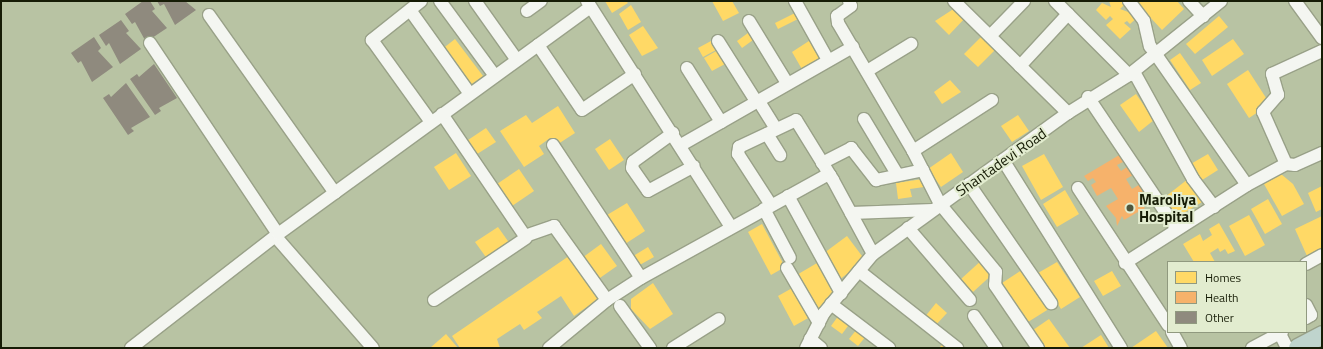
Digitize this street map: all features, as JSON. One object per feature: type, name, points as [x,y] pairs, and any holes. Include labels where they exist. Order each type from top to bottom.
[{"type":"highway","points":[[1298,348],[1322,335]]},
{"type":"street","points":[[421,1],[372,40],[432,122]]},
{"type":"street","points":[[440,1],[495,76]]},
{"type":"street","points":[[475,1],[517,60]]},
{"type":"street","points":[[527,11],[541,1]]},
{"type":"street","points":[[795,1],[828,60]]},
{"type":"street","points":[[849,1],[851,6],[837,20],[913,151],[923,170],[936,207],[996,272],[995,285],[1031,346]]},
{"type":"street","points":[[990,36],[1024,1]]},
{"type":"street","points":[[1055,1],[1132,74],[1193,180],[1214,207]]},
{"type":"street","points":[[1129,1],[1144,21],[1148,43],[1247,185]]},
{"type":"street","points":[[1189,1],[1204,16]]},
{"type":"street","name":"Shantadevi Road","points":[[808,344],[831,304],[873,254],[936,207],[1089,98],[1132,74],[1222,1]]},
{"type":"street","points":[[1295,1],[1322,38]]},
{"type":"street","points":[[958,2],[990,36],[1068,113]]},
{"type":"street","points":[[131,348],[277,236],[538,45],[589,4],[681,145],[731,226]]},
{"type":"street","points":[[410,10],[470,94]]},
{"type":"street","points":[[1020,66],[1068,14]]},
{"type":"street","points":[[209,15],[335,193]]},
{"type":"street","points":[[749,21],[787,83]]},
{"type":"street","points":[[718,41],[757,101],[772,131],[780,155]]},
{"type":"street","points":[[150,43],[277,236],[373,348]]},
{"type":"street","points":[[866,71],[911,44]]},
{"type":"street","points":[[538,45],[582,110],[634,74]]},
{"type":"street","points":[[681,145],[787,83],[853,47]]},
{"type":"street","points":[[1286,164],[1263,112],[1278,95],[1272,74],[1322,50]]},
{"type":"street","points":[[687,68],[721,122]]},
{"type":"street","points":[[1089,98],[1176,228]]},
{"type":"street","points":[[913,151],[992,100]]},
{"type":"street","points":[[442,114],[526,238]]},
{"type":"street","points":[[864,119],[897,174]]},
{"type":"street","points":[[819,323],[789,263],[767,207],[736,151],[791,121],[798,122],[830,175],[873,254]]},
{"type":"street","points":[[673,133],[633,162],[632,168],[648,191],[694,166]]},
{"type":"street","points":[[553,145],[641,278]]},
{"type":"street","points":[[822,163],[851,148],[876,180],[897,174],[923,170]]},
{"type":"street","points":[[1125,263],[1176,228],[1214,207],[1247,185],[1286,164],[1295,165],[1322,153]]},
{"type":"street","points":[[1003,160],[1121,348]]},
{"type":"street","points":[[548,348],[606,300],[641,278],[731,226],[830,175]]},
{"type":"street","points":[[969,184],[1051,303]]},
{"type":"street","points":[[1078,188],[1125,263],[1167,324]]},
{"type":"street","points":[[788,196],[841,293]]},
{"type":"street","points":[[851,213],[936,207]]},
{"type":"street","points":[[434,300],[526,238],[554,226],[606,300]]},
{"type":"street","points":[[908,228],[970,300]]},
{"type":"street","points":[[1307,263],[1322,255]]},
{"type":"street","points":[[859,271],[957,348]]},
{"type":"street","points":[[831,304],[889,348]]},
{"type":"street","points":[[620,306],[650,348]]},
{"type":"street","points":[[1307,308],[1310,315],[1307,317]]},
{"type":"street","points":[[974,316],[996,348]]},
{"type":"street","points":[[673,348],[719,319]]},
{"type":"street","points":[[1173,333],[1181,348]]},
{"type":"street","points":[[1252,348],[1280,333],[1287,348]]},
{"type":"street","points":[[808,344],[821,348]]},
{"type":"building: Homes","points":[[605,1],[626,1],[628,3],[612,13]]},
{"type":"building: Homes","points":[[712,1],[732,1],[739,13],[723,21]]},
{"type":"building: Homes","points":[[1109,1],[1122,1],[1125,4],[1120,9],[1139,16],[1130,24],[1127,21],[1124,23],[1131,29],[1120,39],[1106,25],[1113,19],[1110,16],[1106,20],[1096,10],[1102,3],[1111,7]]},
{"type":"building: Homes","points":[[1135,1],[1177,1],[1184,9],[1162,30]]},
{"type":"building: Homes","points":[[631,5],[641,22],[628,30],[619,14]]},
{"type":"building: Homes","points":[[955,8],[966,17],[949,35],[935,21]]},
{"type":"building: Homes","points":[[795,13],[798,19],[778,29],[775,23]]},
{"type":"building: Homes","points":[[1219,16],[1228,27],[1195,54],[1186,44]]},
{"type":"building: Homes","points":[[643,26],[658,48],[642,56],[629,35]]},
{"type":"building: Homes","points":[[748,33],[753,40],[742,48],[737,41]]},
{"type":"building: Homes","points":[[983,35],[996,49],[978,67],[964,54]]},
{"type":"building: Homes","points":[[455,39],[483,76],[469,86],[441,50]]},
{"type":"building: Homes","points":[[812,39],[824,59],[803,71],[792,52]]},
{"type":"building: Homes","points":[[1233,39],[1244,54],[1212,76],[1202,60]]},
{"type":"building: Homes","points":[[711,41],[716,50],[703,57],[698,48]]},
{"type":"building: Homes","points":[[718,50],[725,64],[712,71],[704,58]]},
{"type":"building: Homes","points":[[1180,53],[1201,83],[1190,90],[1170,60]]},
{"type":"building: Homes","points":[[1248,70],[1270,104],[1249,118],[1227,84]]},
{"type":"building: Homes","points":[[950,80],[961,92],[942,104],[934,92]]},
{"type":"building: Homes","points":[[1136,94],[1154,120],[1139,132],[1120,105]]},
{"type":"building: Homes","points":[[558,106],[575,133],[555,146],[550,138],[539,146],[544,154],[524,167],[500,131],[526,115],[532,123]]},
{"type":"building: Homes","points":[[1018,115],[1029,131],[1012,142],[1001,126]]},
{"type":"building: Homes","points":[[486,128],[496,142],[474,156],[465,142]]},
{"type":"building: Homes","points":[[610,139],[624,160],[609,170],[595,149]]},
{"type":"building: Homes","points":[[456,153],[471,176],[449,190],[434,167]]},
{"type":"building: Homes","points":[[951,153],[963,172],[941,187],[928,169]]},
{"type":"building: Homes","points":[[1044,154],[1063,187],[1041,200],[1022,166]]},
{"type":"building: Homes","points":[[1208,154],[1218,170],[1199,182],[1189,165]]},
{"type":"building: Homes","points":[[519,169],[534,191],[512,206],[497,184]]},
{"type":"building: Homes","points":[[1281,174],[1293,184],[1304,204],[1282,216],[1264,184]]},
{"type":"building: Homes","points":[[923,179],[924,187],[910,189],[912,197],[898,199],[896,183]]},
{"type":"building: Homes","points":[[1188,179],[1202,202],[1177,217],[1165,197]]},
{"type":"building: Homes","points":[[1322,186],[1322,209],[1316,212],[1308,193]]},
{"type":"building: Homes","points":[[1065,190],[1079,214],[1057,227],[1043,204]]},
{"type":"building: Homes","points":[[1268,199],[1282,224],[1265,234],[1251,209]]},
{"type":"building: Homes","points":[[627,203],[645,231],[625,244],[607,215]]},
{"type":"building: Homes","points":[[1249,215],[1265,245],[1245,256],[1229,226]]},
{"type":"building: Homes","points":[[1322,216],[1322,249],[1307,256],[1295,229]]},
{"type":"building: Homes","points":[[1219,223],[1235,251],[1228,254],[1225,249],[1220,252],[1218,248],[1210,253],[1214,261],[1193,261],[1183,244],[1200,234],[1203,241],[1212,235],[1209,229]]},
{"type":"building: Homes","points":[[762,224],[785,267],[771,275],[748,232]]},
{"type":"building: Homes","points":[[498,227],[510,244],[488,260],[475,242]]},
{"type":"building: Homes","points":[[847,236],[865,260],[839,280],[820,256]]},
{"type":"building: Homes","points":[[601,244],[617,266],[597,280],[582,258]]},
{"type":"building: Homes","points":[[648,247],[654,257],[636,267],[630,258]]},
{"type":"building: Homes","points":[[569,256],[598,299],[574,316],[561,296],[537,312],[542,318],[524,330],[520,324],[497,339],[500,348],[460,348],[452,336]]},
{"type":"building: Homes","points":[[983,259],[995,272],[973,292],[961,279]]},
{"type":"building: Homes","points":[[1057,262],[1080,297],[1061,309],[1038,273]]},
{"type":"building: Homes","points":[[817,263],[833,291],[816,312],[795,276]]},
{"type":"building: Homes","points":[[1025,268],[1052,307],[1028,322],[1002,283]]},
{"type":"building: Homes","points":[[1112,271],[1121,286],[1103,296],[1094,281]]},
{"type":"building: Homes","points":[[653,283],[673,314],[650,329],[631,309],[631,299]]},
{"type":"building: Homes","points":[[794,287],[810,317],[794,326],[778,296]]},
{"type":"building: Homes","points":[[936,303],[947,313],[934,327],[924,318]]},
{"type":"building: Homes","points":[[839,315],[851,322],[842,334],[831,326]]},
{"type":"building: Homes","points":[[1049,319],[1070,348],[1046,348],[1033,330]]},
{"type":"building: Homes","points":[[857,329],[866,336],[858,346],[849,339]]},
{"type":"building: Homes","points":[[1156,331],[1168,348],[1131,348]]},
{"type":"building: Homes","points":[[446,334],[458,348],[430,348]]},
{"type":"building: Homes","points":[[1101,335],[1109,348],[1081,348]]},
{"type":"building: Homes","points":[[944,343],[950,348],[939,348]]},
{"type":"building: Health","points":[[1121,154],[1125,161],[1117,165],[1121,171],[1130,165],[1135,174],[1126,179],[1132,189],[1142,183],[1148,194],[1144,196],[1152,203],[1148,205],[1146,201],[1142,204],[1145,208],[1124,220],[1122,216],[1117,226],[1116,218],[1106,206],[1118,199],[1111,188],[1097,196],[1091,185],[1096,182],[1093,178],[1088,181],[1084,176]]},
{"type":"building: Other","points":[[143,1],[150,1],[155,9],[152,11],[167,28],[146,42],[135,22],[132,24],[125,14]]},
{"type":"building: Other","points":[[157,1],[185,1],[196,10],[175,25],[164,4],[160,6]]},
{"type":"building: Other","points":[[121,20],[129,31],[126,33],[141,49],[120,64],[109,43],[106,46],[99,35]]},
{"type":"building: Other","points":[[94,37],[101,48],[98,51],[113,67],[92,82],[81,61],[78,63],[71,53]]},
{"type":"building: Other","points":[[154,64],[177,98],[159,108],[161,111],[155,115],[130,79],[137,74],[139,77]]},
{"type":"building: Other","points":[[126,83],[150,117],[131,128],[134,131],[128,135],[103,98],[109,94],[111,97]]},
{"type":"place","name":"Maroliya Hospital","points":[[1130,208]]}]
